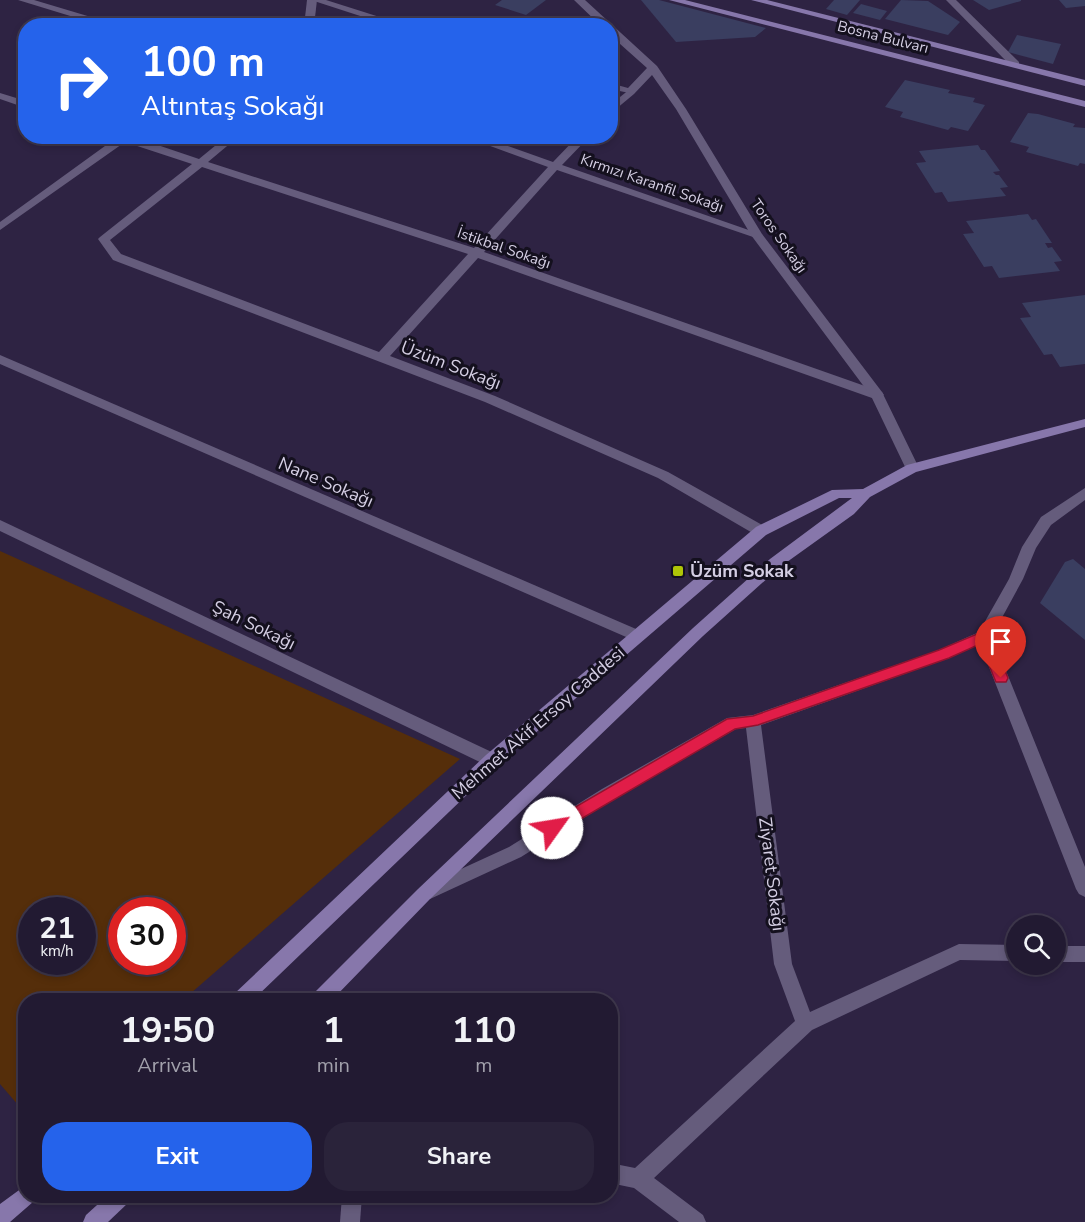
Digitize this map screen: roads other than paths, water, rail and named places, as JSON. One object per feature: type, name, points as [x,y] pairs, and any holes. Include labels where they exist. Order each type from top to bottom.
[{"type":"main road","name":"Bosna Bulvarı","points":[[674,0],[1085,104]]},
{"type":"main road","name":"Bosna Bulvarı","points":[[756,0],[1085,83]]},
{"type":"main road","name":"Mehmet Akif Ersoy Caddesi","points":[[327,993],[424,894],[698,632],[775,563],[849,510],[865,494],[912,468],[1085,423]]},
{"type":"main road","name":"Mehmet Akif Ersoy Caddesi","points":[[248,993],[492,760],[761,531],[837,493],[865,494]]},
{"type":"main road","points":[[0,1217],[18,1202]]},
{"type":"main road","points":[[93,1222],[113,1203]]},
{"type":"street","points":[[23,0],[87,18]]},
{"type":"street","points":[[311,18],[314,0],[376,18]]},
{"type":"street","points":[[579,0],[598,18]]},
{"type":"street","points":[[951,0],[1015,64]]},
{"type":"street","name":"Toros Sokağı","points":[[618,36],[653,68],[681,109],[757,235],[877,395],[912,468]]},
{"type":"street","points":[[618,103],[653,68]]},
{"type":"street","points":[[618,88],[630,92]]},
{"type":"street","points":[[0,96],[18,102]]},
{"type":"street","points":[[0,227],[112,144]]},
{"type":"street","name":"İstikbal Sokağı","points":[[141,144],[476,253],[877,395]]},
{"type":"street","points":[[199,164],[224,144]]},
{"type":"street","name":"Kırmızı Karanfil Sokağı","points":[[492,144],[757,235]]},
{"type":"street","points":[[381,358],[577,144]]},
{"type":"street","name":"Üzüm Sokağı","points":[[199,164],[104,239],[117,257],[490,399],[663,475],[761,531]]},
{"type":"street","name":"Nane Sokağı","points":[[0,359],[638,636]]},
{"type":"street","points":[[424,894],[514,852],[608,794],[733,723],[753,721],[944,654],[984,636],[1016,579],[1029,547],[1046,521],[1085,493]]},
{"type":"street","name":"Şah Sokağı","points":[[0,525],[492,760]]},
{"type":"street","points":[[984,636],[1085,889]]},
{"type":"street","name":"Ziyaret Sokağı","points":[[753,721],[783,964],[805,1024]]},
{"type":"street","points":[[638,1179],[805,1024],[959,952],[1006,953]]},
{"type":"street","points":[[1066,954],[1085,954]]},
{"type":"street","points":[[618,1175],[638,1179],[696,1222]]},
{"type":"street","points":[[350,1222],[351,1203]]},
{"type":"place","name":"Üzüm Sokak","points":[[678,571]]}]
